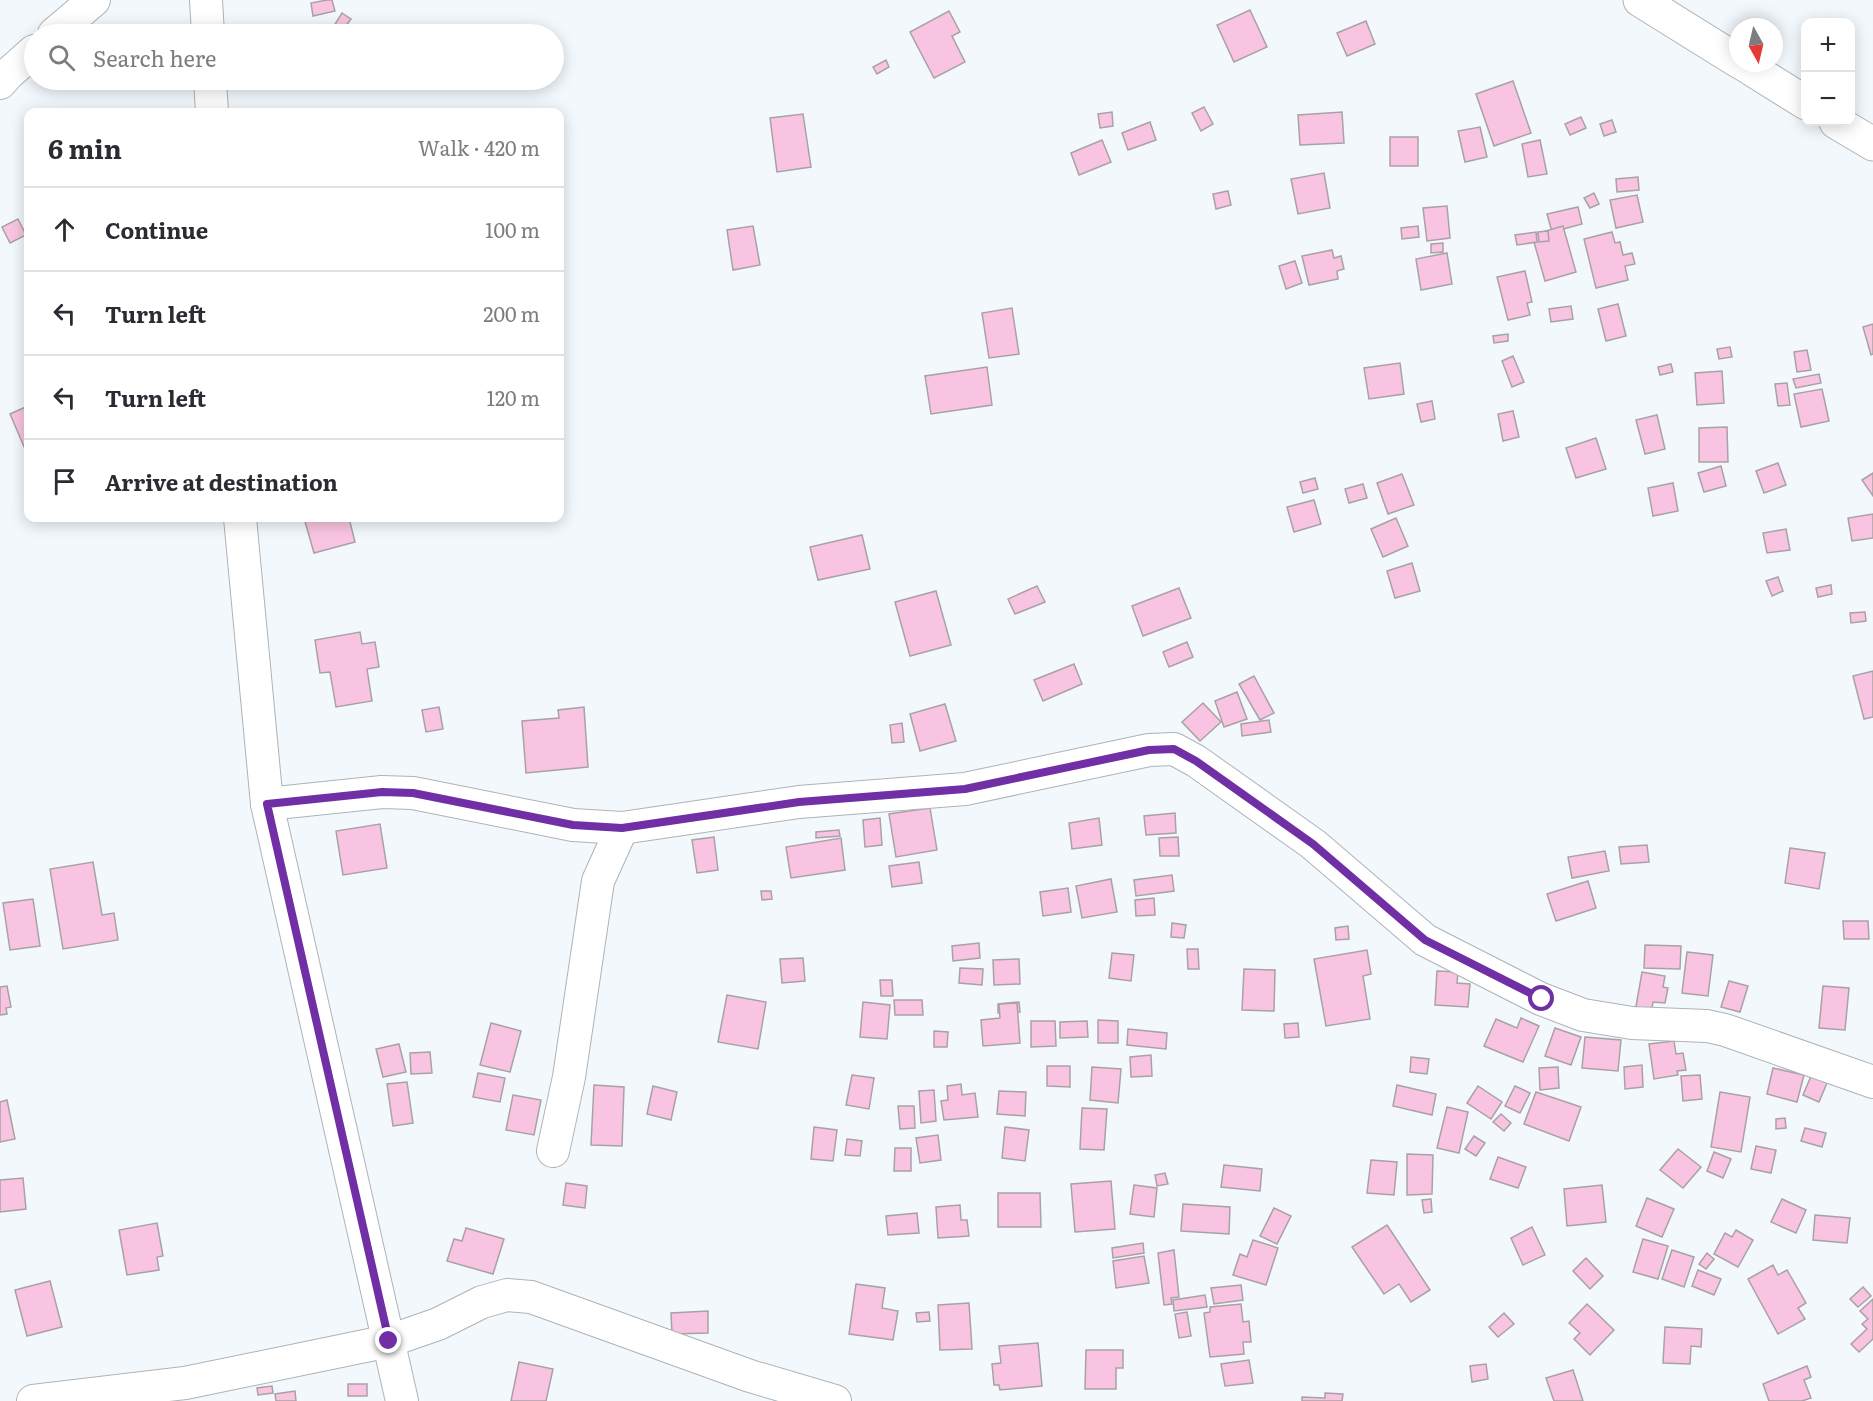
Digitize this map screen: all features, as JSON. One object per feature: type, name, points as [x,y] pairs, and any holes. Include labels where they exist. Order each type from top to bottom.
[{"type":"street","points":[[66,24],[94,0]]},
{"type":"street","points":[[206,0],[207,24]]},
{"type":"street","points":[[1640,0],[1729,55]]},
{"type":"street","points":[[0,83],[24,60]]},
{"type":"street","points":[[1756,72],[1801,100]]},
{"type":"street","points":[[211,90],[212,108]]},
{"type":"street","points":[[1843,126],[1873,144]]},
{"type":"street","points":[[240,522],[267,804],[402,1401]]},
{"type":"street","points":[[267,804],[382,792],[413,793],[573,825],[622,828],[799,802],[965,789],[1149,750],[1174,749],[1233,785],[1313,844],[1425,940],[1542,999],[1583,1015],[1632,1023],[1707,1026],[1725,1030],[1873,1082]]},
{"type":"street","points":[[553,1151],[569,1077],[598,881],[622,828]]},
{"type":"street","points":[[33,1401],[185,1383],[389,1341],[438,1324],[482,1302],[507,1295],[531,1297],[750,1377],[784,1394],[836,1401]]},
{"type":"building","points":[[332,0],[335,11],[313,16],[311,3]]},
{"type":"building","points":[[1250,10],[1267,47],[1234,62],[1217,25]]},
{"type":"building","points":[[949,11],[960,32],[952,36],[965,62],[934,78],[910,32]]},
{"type":"building","points":[[342,13],[351,19],[347,24],[335,24]]},
{"type":"building","points":[[1366,21],[1375,44],[1347,56],[1337,33]]},
{"type":"building","points":[[886,60],[889,67],[877,74],[873,67]]},
{"type":"building","points":[[1513,81],[1531,133],[1494,146],[1476,94]]},
{"type":"building","points":[[1204,107],[1213,124],[1201,131],[1192,113]]},
{"type":"building","points":[[1112,112],[1113,126],[1100,128],[1098,114]]},
{"type":"building","points":[[1342,112],[1344,143],[1300,145],[1298,115]]},
{"type":"building","points":[[803,114],[811,167],[777,172],[770,118]]},
{"type":"building","points":[[1581,117],[1586,128],[1570,135],[1565,124]]},
{"type":"building","points":[[1612,120],[1616,132],[1604,136],[1600,124]]},
{"type":"building","points":[[1150,122],[1156,140],[1128,150],[1122,133]]},
{"type":"building","points":[[1480,127],[1487,157],[1465,162],[1458,131]]},
{"type":"building","points":[[1390,137],[1418,137],[1418,166],[1390,166]]},
{"type":"building","points":[[1102,140],[1111,162],[1079,175],[1071,153]]},
{"type":"building","points":[[1540,140],[1547,174],[1528,177],[1522,144]]},
{"type":"building","points":[[1324,173],[1330,208],[1298,214],[1291,179]]},
{"type":"building","points":[[1638,177],[1639,190],[1617,192],[1616,179]]},
{"type":"building","points":[[1228,191],[1231,205],[1216,209],[1213,194]]},
{"type":"building","points":[[1594,193],[1599,204],[1590,208],[1584,198]]},
{"type":"building","points":[[1637,195],[1643,222],[1616,228],[1610,200]]},
{"type":"building","points":[[1447,206],[1450,238],[1427,241],[1423,208]]},
{"type":"building","points":[[1578,207],[1582,224],[1552,232],[1547,214]]},
{"type":"building","points":[[18,219],[24,236],[10,243],[2,227]]},
{"type":"building","points":[[753,226],[760,265],[733,270],[727,230]]},
{"type":"building","points":[[1418,226],[1419,237],[1402,239],[1401,228]]},
{"type":"building","points":[[1563,226],[1576,272],[1545,281],[1532,235]]},
{"type":"building","points":[[1548,231],[1549,241],[1539,242],[1538,232]]},
{"type":"building","points":[[1536,232],[1537,242],[1517,245],[1515,235]]},
{"type":"building","points":[[1612,232],[1615,243],[1620,242],[1623,255],[1632,253],[1635,264],[1625,266],[1628,280],[1596,288],[1584,239]]},
{"type":"building","points":[[1443,243],[1443,252],[1431,253],[1431,244]]},
{"type":"building","points":[[1332,250],[1334,258],[1341,256],[1344,269],[1337,271],[1338,279],[1309,285],[1302,256]]},
{"type":"building","points":[[1447,253],[1452,284],[1421,290],[1416,259]]},
{"type":"building","points":[[1295,261],[1302,283],[1286,289],[1279,266]]},
{"type":"building","points":[[1525,271],[1532,302],[1527,303],[1530,315],[1508,320],[1497,277]]},
{"type":"building","points":[[1618,304],[1626,336],[1606,341],[1598,309]]},
{"type":"building","points":[[1571,306],[1573,319],[1551,322],[1549,309]]},
{"type":"building","points":[[1012,308],[1019,354],[989,358],[982,313]]},
{"type":"building","points":[[1873,324],[1873,354],[1871,355],[1863,327]]},
{"type":"building","points":[[1508,334],[1508,341],[1494,343],[1493,336]]},
{"type":"building","points":[[1730,347],[1732,357],[1719,359],[1717,349]]},
{"type":"building","points":[[1807,350],[1811,370],[1797,372],[1794,352]]},
{"type":"building","points":[[1513,356],[1524,382],[1512,387],[1502,361]]},
{"type":"building","points":[[1400,363],[1404,394],[1369,399],[1364,368]]},
{"type":"building","points":[[1671,364],[1673,372],[1660,375],[1658,367]]},
{"type":"building","points":[[987,367],[992,405],[931,414],[925,376]]},
{"type":"building","points":[[1722,371],[1724,403],[1697,405],[1695,373]]},
{"type":"building","points":[[1819,374],[1821,383],[1796,388],[1793,379]]},
{"type":"building","points":[[1787,383],[1790,405],[1778,406],[1775,384]]},
{"type":"building","points":[[1822,389],[1829,421],[1801,427],[1794,394]]},
{"type":"building","points":[[1432,401],[1435,419],[1421,422],[1417,404]]},
{"type":"building","points":[[24,408],[24,447],[10,414]]},
{"type":"building","points":[[1513,411],[1519,437],[1503,441],[1498,414]]},
{"type":"building","points":[[1657,415],[1665,449],[1645,454],[1636,420]]},
{"type":"building","points":[[1727,427],[1728,462],[1699,462],[1699,428]]},
{"type":"building","points":[[1596,438],[1606,469],[1576,478],[1566,448]]},
{"type":"building","points":[[1778,463],[1786,485],[1764,493],[1756,471]]},
{"type":"building","points":[[1721,466],[1726,486],[1704,492],[1698,473]]},
{"type":"building","points":[[1873,473],[1873,496],[1862,480]]},
{"type":"building","points":[[1402,474],[1414,505],[1388,514],[1377,483]]},
{"type":"building","points":[[1315,478],[1318,489],[1303,493],[1300,482]]},
{"type":"building","points":[[1673,483],[1678,511],[1653,516],[1648,488]]},
{"type":"building","points":[[1363,484],[1367,498],[1349,503],[1345,489]]},
{"type":"building","points":[[1314,500],[1321,524],[1294,532],[1287,507]]},
{"type":"building","points":[[1873,514],[1873,538],[1852,541],[1848,518]]},
{"type":"building","points":[[1396,518],[1408,546],[1383,557],[1371,529]]},
{"type":"building","points":[[305,522],[350,522],[355,542],[314,553]]},
{"type":"building","points":[[1786,529],[1790,550],[1767,553],[1763,533]]},
{"type":"building","points":[[862,535],[870,569],[818,580],[810,547]]},
{"type":"building","points":[[1412,563],[1420,591],[1395,598],[1387,571]]},
{"type":"building","points":[[1778,577],[1783,591],[1772,596],[1766,581]]},
{"type":"building","points":[[1831,585],[1832,594],[1818,597],[1816,588]]},
{"type":"building","points":[[1037,586],[1045,602],[1015,614],[1008,599]]},
{"type":"building","points":[[1179,588],[1191,618],[1143,636],[1132,606]]},
{"type":"building","points":[[936,591],[951,645],[910,656],[895,602]]},
{"type":"building","points":[[1865,612],[1866,621],[1851,623],[1850,613]]},
{"type":"building","points":[[360,632],[362,644],[375,642],[379,667],[367,669],[372,701],[336,707],[330,672],[320,673],[315,640]]},
{"type":"building","points":[[1187,642],[1193,657],[1169,667],[1163,652]]},
{"type":"building","points":[[1074,664],[1082,684],[1043,701],[1034,680]]},
{"type":"building","points":[[1873,671],[1873,717],[1864,719],[1853,676]]},
{"type":"building","points":[[1254,676],[1274,713],[1260,720],[1239,684]]},
{"type":"building","points":[[1237,692],[1247,719],[1224,727],[1215,701]]},
{"type":"building","points":[[1203,703],[1221,722],[1200,741],[1182,722]]},
{"type":"building","points":[[945,704],[956,741],[920,751],[910,714]]},
{"type":"building","points":[[439,707],[443,729],[426,732],[422,710]]},
{"type":"building","points":[[584,707],[588,767],[526,773],[522,721],[559,718],[558,710]]},
{"type":"building","points":[[1269,720],[1271,732],[1242,736],[1241,724]]},
{"type":"building","points":[[902,723],[904,742],[892,743],[890,725]]},
{"type":"building","points":[[930,808],[937,850],[896,857],[889,814]]},
{"type":"building","points":[[1175,813],[1176,833],[1146,835],[1144,816]]},
{"type":"building","points":[[880,818],[882,845],[865,847],[863,820]]},
{"type":"building","points":[[1099,818],[1102,845],[1072,849],[1069,823]]},
{"type":"building","points":[[380,824],[387,868],[343,875],[336,831]]},
{"type":"building","points":[[839,830],[840,836],[816,838],[816,832]]},
{"type":"building","points":[[714,837],[718,870],[697,873],[692,840]]},
{"type":"building","points":[[1178,837],[1179,856],[1160,856],[1159,838]]},
{"type":"building","points":[[841,838],[845,870],[791,878],[786,847]]},
{"type":"building","points":[[1647,845],[1649,862],[1621,864],[1619,847]]},
{"type":"building","points":[[1790,848],[1825,853],[1819,889],[1785,883]]},
{"type":"building","points":[[1605,851],[1609,871],[1572,878],[1568,857]]},
{"type":"building","points":[[93,862],[102,915],[114,913],[118,940],[63,949],[50,869]]},
{"type":"building","points":[[919,862],[922,883],[892,887],[889,866]]},
{"type":"building","points":[[1172,875],[1174,891],[1136,896],[1134,880]]},
{"type":"building","points":[[1111,879],[1117,912],[1082,918],[1076,886]]},
{"type":"building","points":[[1588,881],[1596,908],[1556,921],[1547,894]]},
{"type":"building","points":[[1068,888],[1071,912],[1043,916],[1040,892]]},
{"type":"building","points":[[761,891],[771,891],[772,899],[762,900]]},
{"type":"building","points":[[1154,898],[1155,915],[1136,916],[1135,900]]},
{"type":"building","points":[[33,899],[40,946],[10,950],[3,903]]},
{"type":"building","points":[[1843,921],[1868,921],[1869,939],[1844,939]]},
{"type":"building","points":[[1172,923],[1186,925],[1184,938],[1171,937]]},
{"type":"building","points":[[1348,926],[1349,939],[1336,940],[1335,928]]},
{"type":"building","points":[[979,943],[980,958],[953,961],[952,946]]},
{"type":"building","points":[[1645,945],[1681,946],[1680,969],[1644,968]]},
{"type":"building","points":[[1187,949],[1198,949],[1199,969],[1188,969]]},
{"type":"building","points":[[1367,950],[1371,974],[1363,976],[1370,1019],[1326,1026],[1314,959]]},
{"type":"building","points":[[1687,952],[1713,955],[1708,996],[1682,993]]},
{"type":"building","points":[[1112,953],[1134,955],[1131,981],[1109,978]]},
{"type":"building","points":[[803,958],[805,981],[782,983],[780,959]]},
{"type":"building","points":[[1019,959],[1020,984],[994,985],[993,960]]},
{"type":"building","points":[[960,968],[983,969],[982,985],[959,983]]},
{"type":"building","points":[[1244,969],[1275,970],[1274,1011],[1242,1010]]},
{"type":"building","points":[[1437,971],[1458,972],[1457,983],[1470,984],[1468,1007],[1435,1005]]},
{"type":"building","points":[[1642,972],[1665,976],[1663,987],[1668,988],[1665,1003],[1653,1002],[1651,1015],[1635,1012]]},
{"type":"building","points":[[880,980],[892,980],[893,996],[881,996]]},
{"type":"building","points":[[1729,981],[1748,986],[1740,1012],[1721,1007]]},
{"type":"building","points":[[7,986],[11,1007],[6,1008],[7,1014],[0,1015],[0,987]]},
{"type":"building","points":[[1823,986],[1849,988],[1845,1030],[1819,1028]]},
{"type":"building","points":[[727,995],[766,1002],[758,1049],[718,1042]]},
{"type":"building","points":[[894,1000],[922,1000],[923,1015],[895,1015]]},
{"type":"building","points":[[863,1002],[890,1005],[887,1039],[860,1037]]},
{"type":"building","points":[[1019,1002],[1020,1012],[998,1013],[998,1004]]},
{"type":"building","points":[[1017,1003],[1020,1043],[983,1046],[981,1020],[1000,1018],[999,1004]]},
{"type":"building","points":[[1521,1018],[1539,1026],[1523,1062],[1484,1046],[1496,1019],[1517,1028]]},
{"type":"building","points":[[1098,1020],[1118,1021],[1118,1043],[1098,1043]]},
{"type":"building","points":[[1031,1021],[1055,1021],[1056,1046],[1031,1047]]},
{"type":"building","points":[[1087,1021],[1088,1037],[1060,1038],[1060,1022]]},
{"type":"building","points":[[491,1023],[521,1031],[510,1072],[480,1065]]},
{"type":"building","points":[[1298,1023],[1299,1037],[1285,1038],[1284,1024]]},
{"type":"building","points":[[1555,1028],[1581,1037],[1571,1065],[1545,1056]]},
{"type":"building","points":[[1128,1029],[1167,1033],[1166,1049],[1127,1045]]},
{"type":"building","points":[[934,1031],[948,1032],[947,1047],[934,1047]]},
{"type":"building","points":[[1585,1037],[1621,1040],[1618,1071],[1582,1068]]},
{"type":"building","points":[[1674,1041],[1676,1054],[1683,1053],[1686,1070],[1677,1071],[1678,1075],[1654,1079],[1649,1044]]},
{"type":"building","points":[[399,1044],[406,1072],[383,1077],[376,1049]]},
{"type":"building","points":[[430,1052],[432,1073],[411,1074],[410,1053]]},
{"type":"building","points":[[1151,1055],[1152,1076],[1131,1077],[1130,1057]]},
{"type":"building","points":[[1411,1057],[1429,1059],[1427,1074],[1410,1072]]},
{"type":"building","points":[[1642,1065],[1643,1087],[1625,1089],[1624,1067]]},
{"type":"building","points":[[1047,1066],[1070,1066],[1070,1087],[1047,1086]]},
{"type":"building","points":[[1092,1067],[1121,1069],[1118,1103],[1090,1100]]},
{"type":"building","points":[[1558,1067],[1559,1088],[1540,1090],[1539,1068]]},
{"type":"building","points":[[1773,1068],[1804,1075],[1797,1102],[1767,1094]]},
{"type":"building","points":[[1814,1069],[1830,1076],[1819,1102],[1803,1095]]},
{"type":"building","points":[[478,1073],[505,1078],[500,1102],[473,1097]]},
{"type":"building","points":[[852,1075],[874,1078],[869,1109],[846,1105]]},
{"type":"building","points":[[1700,1075],[1702,1099],[1683,1101],[1681,1076]]},
{"type":"building","points":[[407,1082],[413,1123],[393,1126],[387,1084]]},
{"type":"building","points":[[961,1084],[962,1095],[975,1093],[978,1117],[944,1120],[941,1101],[948,1100],[947,1086]]},
{"type":"building","points":[[594,1085],[624,1087],[622,1146],[591,1145]]},
{"type":"building","points":[[1397,1085],[1436,1094],[1432,1115],[1393,1106]]},
{"type":"building","points":[[653,1086],[677,1092],[671,1120],[647,1114]]},
{"type":"building","points":[[1478,1086],[1502,1102],[1491,1119],[1467,1103]]},
{"type":"building","points":[[1515,1086],[1530,1093],[1520,1113],[1505,1106]]},
{"type":"building","points":[[934,1090],[936,1121],[921,1123],[919,1091]]},
{"type":"building","points":[[999,1091],[1026,1092],[1025,1116],[997,1114]]},
{"type":"building","points":[[1536,1092],[1581,1107],[1569,1141],[1524,1124]]},
{"type":"building","points":[[1720,1092],[1750,1097],[1741,1152],[1711,1147]]},
{"type":"building","points":[[513,1095],[541,1100],[534,1135],[506,1130]]},
{"type":"building","points":[[7,1100],[15,1139],[0,1142],[0,1102]]},
{"type":"building","points":[[898,1106],[914,1106],[915,1128],[900,1129]]},
{"type":"building","points":[[1447,1107],[1468,1112],[1459,1153],[1437,1148]]},
{"type":"building","points":[[1082,1108],[1107,1109],[1104,1150],[1080,1149]]},
{"type":"building","points":[[1501,1114],[1511,1123],[1504,1131],[1493,1122]]},
{"type":"building","points":[[1785,1118],[1786,1128],[1776,1129],[1776,1119]]},
{"type":"building","points":[[814,1127],[837,1130],[833,1161],[811,1159]]},
{"type":"building","points":[[1005,1127],[1029,1130],[1025,1161],[1002,1158]]},
{"type":"building","points":[[1805,1128],[1826,1133],[1822,1147],[1801,1141]]},
{"type":"building","points":[[938,1135],[941,1160],[920,1163],[916,1138]]},
{"type":"building","points":[[1474,1136],[1485,1143],[1476,1156],[1465,1149]]},
{"type":"building","points":[[847,1139],[862,1141],[860,1156],[845,1155]]},
{"type":"building","points":[[1756,1146],[1776,1150],[1771,1173],[1751,1169]]},
{"type":"building","points":[[895,1148],[911,1148],[911,1171],[894,1171]]},
{"type":"building","points":[[1678,1149],[1701,1167],[1683,1188],[1660,1170]]},
{"type":"building","points":[[1714,1152],[1731,1159],[1723,1178],[1707,1171]]},
{"type":"building","points":[[1407,1154],[1433,1155],[1432,1194],[1407,1195]]},
{"type":"building","points":[[1498,1157],[1526,1167],[1518,1188],[1490,1179]]},
{"type":"building","points":[[1371,1160],[1397,1162],[1394,1195],[1367,1193]]},
{"type":"building","points":[[1224,1165],[1262,1169],[1260,1191],[1221,1187]]},
{"type":"building","points":[[1165,1173],[1168,1184],[1157,1186],[1155,1175]]},
{"type":"building","points":[[23,1178],[26,1209],[0,1212],[0,1180]]},
{"type":"building","points":[[1111,1181],[1115,1229],[1075,1232],[1071,1184]]},
{"type":"building","points":[[566,1183],[587,1186],[585,1208],[563,1205]]},
{"type":"building","points":[[1134,1185],[1157,1188],[1154,1217],[1130,1214]]},
{"type":"building","points":[[1602,1185],[1606,1222],[1567,1226],[1564,1189]]},
{"type":"building","points":[[998,1193],[1040,1193],[1041,1227],[998,1227]]},
{"type":"building","points":[[1647,1198],[1674,1209],[1662,1237],[1636,1226]]},
{"type":"building","points":[[1431,1199],[1432,1212],[1424,1213],[1422,1200]]},
{"type":"building","points":[[1782,1199],[1806,1210],[1796,1233],[1771,1222]]},
{"type":"building","points":[[1183,1204],[1230,1207],[1229,1234],[1181,1231]]},
{"type":"building","points":[[960,1205],[961,1220],[967,1220],[969,1236],[938,1238],[936,1207]]},
{"type":"building","points":[[1274,1208],[1291,1216],[1277,1244],[1260,1236]]},
{"type":"building","points":[[917,1213],[919,1233],[888,1235],[886,1216]]},
{"type":"building","points":[[1815,1215],[1850,1218],[1847,1243],[1813,1240]]},
{"type":"building","points":[[157,1223],[163,1256],[157,1257],[159,1270],[127,1275],[119,1230]]},
{"type":"building","points":[[1387,1225],[1430,1290],[1411,1302],[1399,1284],[1384,1294],[1352,1247]]},
{"type":"building","points":[[1532,1227],[1545,1255],[1523,1265],[1511,1238]]},
{"type":"building","points":[[466,1228],[504,1239],[493,1274],[447,1261],[454,1239],[462,1241]]},
{"type":"building","points":[[1736,1230],[1753,1240],[1738,1267],[1714,1254],[1725,1233],[1732,1237]]},
{"type":"building","points":[[1643,1239],[1668,1246],[1658,1279],[1633,1272]]},
{"type":"building","points":[[1253,1240],[1278,1248],[1266,1285],[1233,1275],[1240,1254],[1247,1257]]},
{"type":"building","points":[[1143,1243],[1144,1253],[1113,1258],[1112,1248]]},
{"type":"building","points":[[1174,1250],[1179,1297],[1171,1298],[1172,1304],[1164,1305],[1158,1253]]},
{"type":"building","points":[[1672,1250],[1694,1257],[1684,1287],[1662,1279]]},
{"type":"building","points":[[1707,1253],[1714,1259],[1706,1269],[1699,1264]]},
{"type":"building","points":[[1144,1256],[1149,1283],[1116,1288],[1113,1261]]},
{"type":"building","points":[[1586,1258],[1603,1276],[1590,1289],[1573,1271]]},
{"type":"building","points":[[1773,1265],[1778,1275],[1787,1270],[1806,1303],[1798,1308],[1805,1319],[1778,1334],[1748,1279]]},
{"type":"building","points":[[1698,1270],[1721,1279],[1714,1295],[1692,1286]]},
{"type":"building","points":[[50,1281],[62,1327],[27,1336],[15,1290]]},
{"type":"building","points":[[856,1284],[885,1288],[882,1308],[898,1311],[893,1340],[849,1334]]},
{"type":"building","points":[[1241,1285],[1243,1300],[1214,1304],[1211,1288]]},
{"type":"building","points":[[1863,1287],[1871,1296],[1858,1307],[1850,1299]]},
{"type":"building","points":[[1205,1295],[1207,1307],[1174,1311],[1173,1300]]},
{"type":"building","points":[[1873,1299],[1873,1339],[1859,1352],[1851,1344],[1867,1329],[1862,1324],[1868,1319],[1860,1311]]},
{"type":"building","points":[[969,1303],[972,1349],[940,1350],[938,1305]]},
{"type":"building","points":[[1241,1304],[1243,1322],[1249,1321],[1251,1342],[1243,1342],[1244,1354],[1210,1357],[1204,1313],[1210,1312],[1210,1307]]},
{"type":"building","points":[[1587,1304],[1614,1330],[1590,1355],[1574,1339],[1580,1333],[1569,1323]]},
{"type":"building","points":[[708,1311],[708,1333],[672,1334],[671,1313]]},
{"type":"building","points":[[929,1312],[930,1321],[917,1322],[916,1313]]},
{"type":"building","points":[[1187,1312],[1191,1336],[1179,1338],[1175,1314]]},
{"type":"building","points":[[1504,1313],[1514,1324],[1498,1337],[1489,1327]]},
{"type":"building","points":[[1665,1327],[1702,1329],[1701,1347],[1691,1346],[1690,1364],[1663,1363]]},
{"type":"building","points":[[1038,1343],[1042,1386],[1000,1390],[999,1385],[994,1385],[992,1364],[1001,1363],[999,1346]]},
{"type":"building","points":[[1086,1350],[1123,1350],[1123,1368],[1116,1368],[1116,1389],[1085,1389]]},
{"type":"building","points":[[1249,1360],[1253,1383],[1225,1386],[1221,1364]]},
{"type":"building","points":[[519,1362],[553,1369],[546,1401],[511,1401]]},
{"type":"building","points":[[1486,1364],[1488,1379],[1472,1382],[1470,1366]]},
{"type":"building","points":[[1807,1366],[1811,1377],[1804,1380],[1811,1398],[1802,1401],[1769,1401],[1763,1384]]},
{"type":"building","points":[[1573,1370],[1583,1401],[1554,1401],[1546,1378]]},
{"type":"building","points":[[348,1384],[367,1384],[367,1396],[348,1396]]},
{"type":"building","points":[[272,1386],[273,1393],[258,1395],[257,1388]]},
{"type":"building","points":[[295,1391],[296,1401],[276,1401],[275,1394]]},
{"type":"building","points":[[1325,1393],[1343,1394],[1342,1401],[1302,1401],[1302,1397],[1325,1398]]},
{"type":"route","points":[[389,1341],[267,804],[382,792],[413,793],[573,825],[622,828],[799,802],[965,789],[1149,750],[1174,749],[1233,785],[1313,844],[1425,940],[1542,999]]}]
